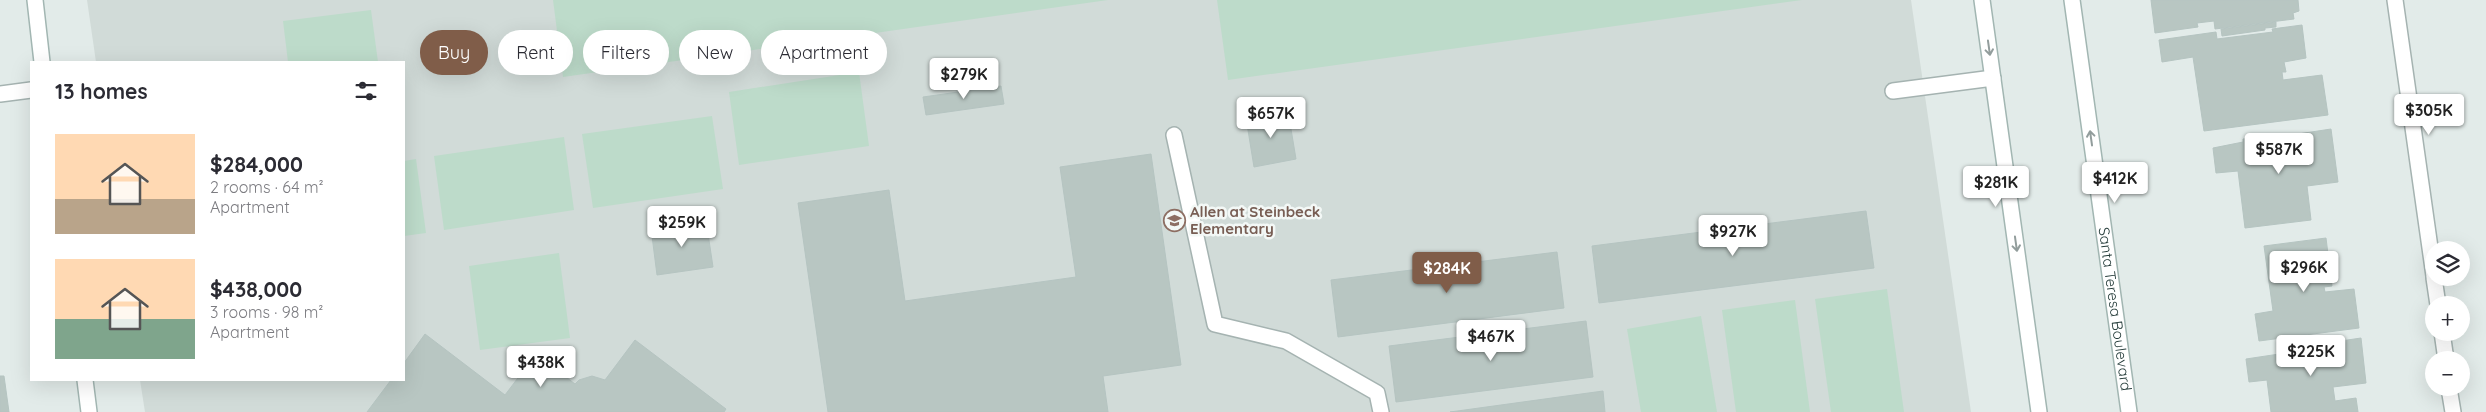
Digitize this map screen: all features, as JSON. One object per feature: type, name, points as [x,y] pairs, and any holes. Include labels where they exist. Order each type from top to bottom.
[{"type":"main road","points":[[35,0],[42,61]]},
{"type":"main road","points":[[1982,0],[2039,412]]},
{"type":"main road","name":"Santa Teresa Boulevard","points":[[2072,0],[2129,412]]},
{"type":"main road","points":[[2395,0],[2429,241]]},
{"type":"main road","points":[[1893,90],[1993,78]]},
{"type":"main road","points":[[0,94],[30,90]]},
{"type":"main road","points":[[1174,135],[1215,324],[1286,341],[1377,394],[1381,412]]},
{"type":"main road","points":[[85,381],[89,412]]},
{"type":"main road","points":[[2451,396],[2453,412]]},
{"type":"shaded area","name":"Allen at Steinbeck Elementary","points":[[87,0],[1911,0],[1971,412],[145,412],[140,381],[405,381],[405,61],[96,61]]},
{"type":"green space","points":[[553,0],[1108,0],[887,31],[761,30],[761,49],[751,50],[751,30],[679,30],[679,61],[669,62],[669,30],[583,30],[583,74],[563,77],[563,75],[573,75],[573,30],[557,30]]},
{"type":"green space","points":[[1217,0],[1802,0],[1228,80]]},
{"type":"green space","points":[[371,10],[378,61],[288,61],[283,21]]},
{"type":"green space","points":[[840,75],[859,75],[869,146],[739,165],[729,92]]},
{"type":"green space","points":[[712,116],[723,189],[593,208],[582,134]]},
{"type":"green space","points":[[564,137],[574,210],[444,230],[434,156]]},
{"type":"green space","points":[[416,159],[426,233],[405,236],[405,161]]},
{"type":"green space","points":[[559,253],[570,338],[480,350],[469,266]]},
{"type":"green space","points":[[1887,289],[1904,412],[1831,412],[1815,299]]},
{"type":"green space","points":[[1795,300],[1810,412],[1736,412],[1722,310]]},
{"type":"green space","points":[[1701,316],[1717,412],[1641,412],[1627,329]]},
{"type":"building","points":[[2151,0],[2298,0],[2299,11],[2293,13],[2294,19],[2215,29],[2214,21],[2197,23],[2198,27],[2155,33]]},
{"type":"building","points":[[2276,22],[2276,27],[2265,28],[2265,30],[2222,36],[2221,29]]},
{"type":"building","points":[[2302,25],[2306,58],[2284,62],[2286,72],[2282,72],[2283,80],[2322,75],[2328,115],[2204,131],[2193,57],[2162,62],[2159,40],[2216,32],[2217,39],[2273,32],[2272,29]]},
{"type":"building","points":[[1001,86],[1004,104],[926,115],[923,97]]},
{"type":"building","points":[[1288,111],[1296,159],[1254,167],[1246,118]]},
{"type":"building","points":[[2331,129],[2338,182],[2307,186],[2311,220],[2245,228],[2238,171],[2216,173],[2213,148],[2243,142],[2243,139],[2251,138],[2252,141]]},
{"type":"building","points":[[1151,154],[1181,365],[1103,376],[1108,412],[828,412],[798,203],[889,190],[905,301],[1076,277],[1060,167]]},
{"type":"building","points":[[1866,211],[1874,268],[1599,303],[1592,246]]},
{"type":"building","points":[[706,220],[713,267],[657,275],[651,228]]},
{"type":"building","points":[[2326,238],[2332,286],[2324,287],[2325,292],[2354,289],[2359,328],[2259,341],[2255,314],[2273,311],[2264,246]]},
{"type":"building","points":[[1557,252],[1564,308],[1338,337],[1331,280]]},
{"type":"building","points":[[1586,321],[1593,377],[1396,402],[1389,346]]},
{"type":"building","points":[[425,334],[505,395],[536,354],[575,384],[579,380],[592,376],[605,380],[635,340],[726,409],[724,412],[367,412],[390,381],[405,381],[405,362]]},
{"type":"building","points":[[2361,338],[2366,383],[2333,387],[2335,401],[2356,398],[2358,412],[2271,412],[2267,380],[2249,382],[2246,359],[2342,344],[2341,341]]},
{"type":"building","points":[[0,376],[4,376],[9,412],[0,412]]},
{"type":"building","points":[[1603,391],[1605,412],[1450,412]]},
{"type":"place","name":"Allen at Steinbeck Elementary","points":[[1174,221]]}]
